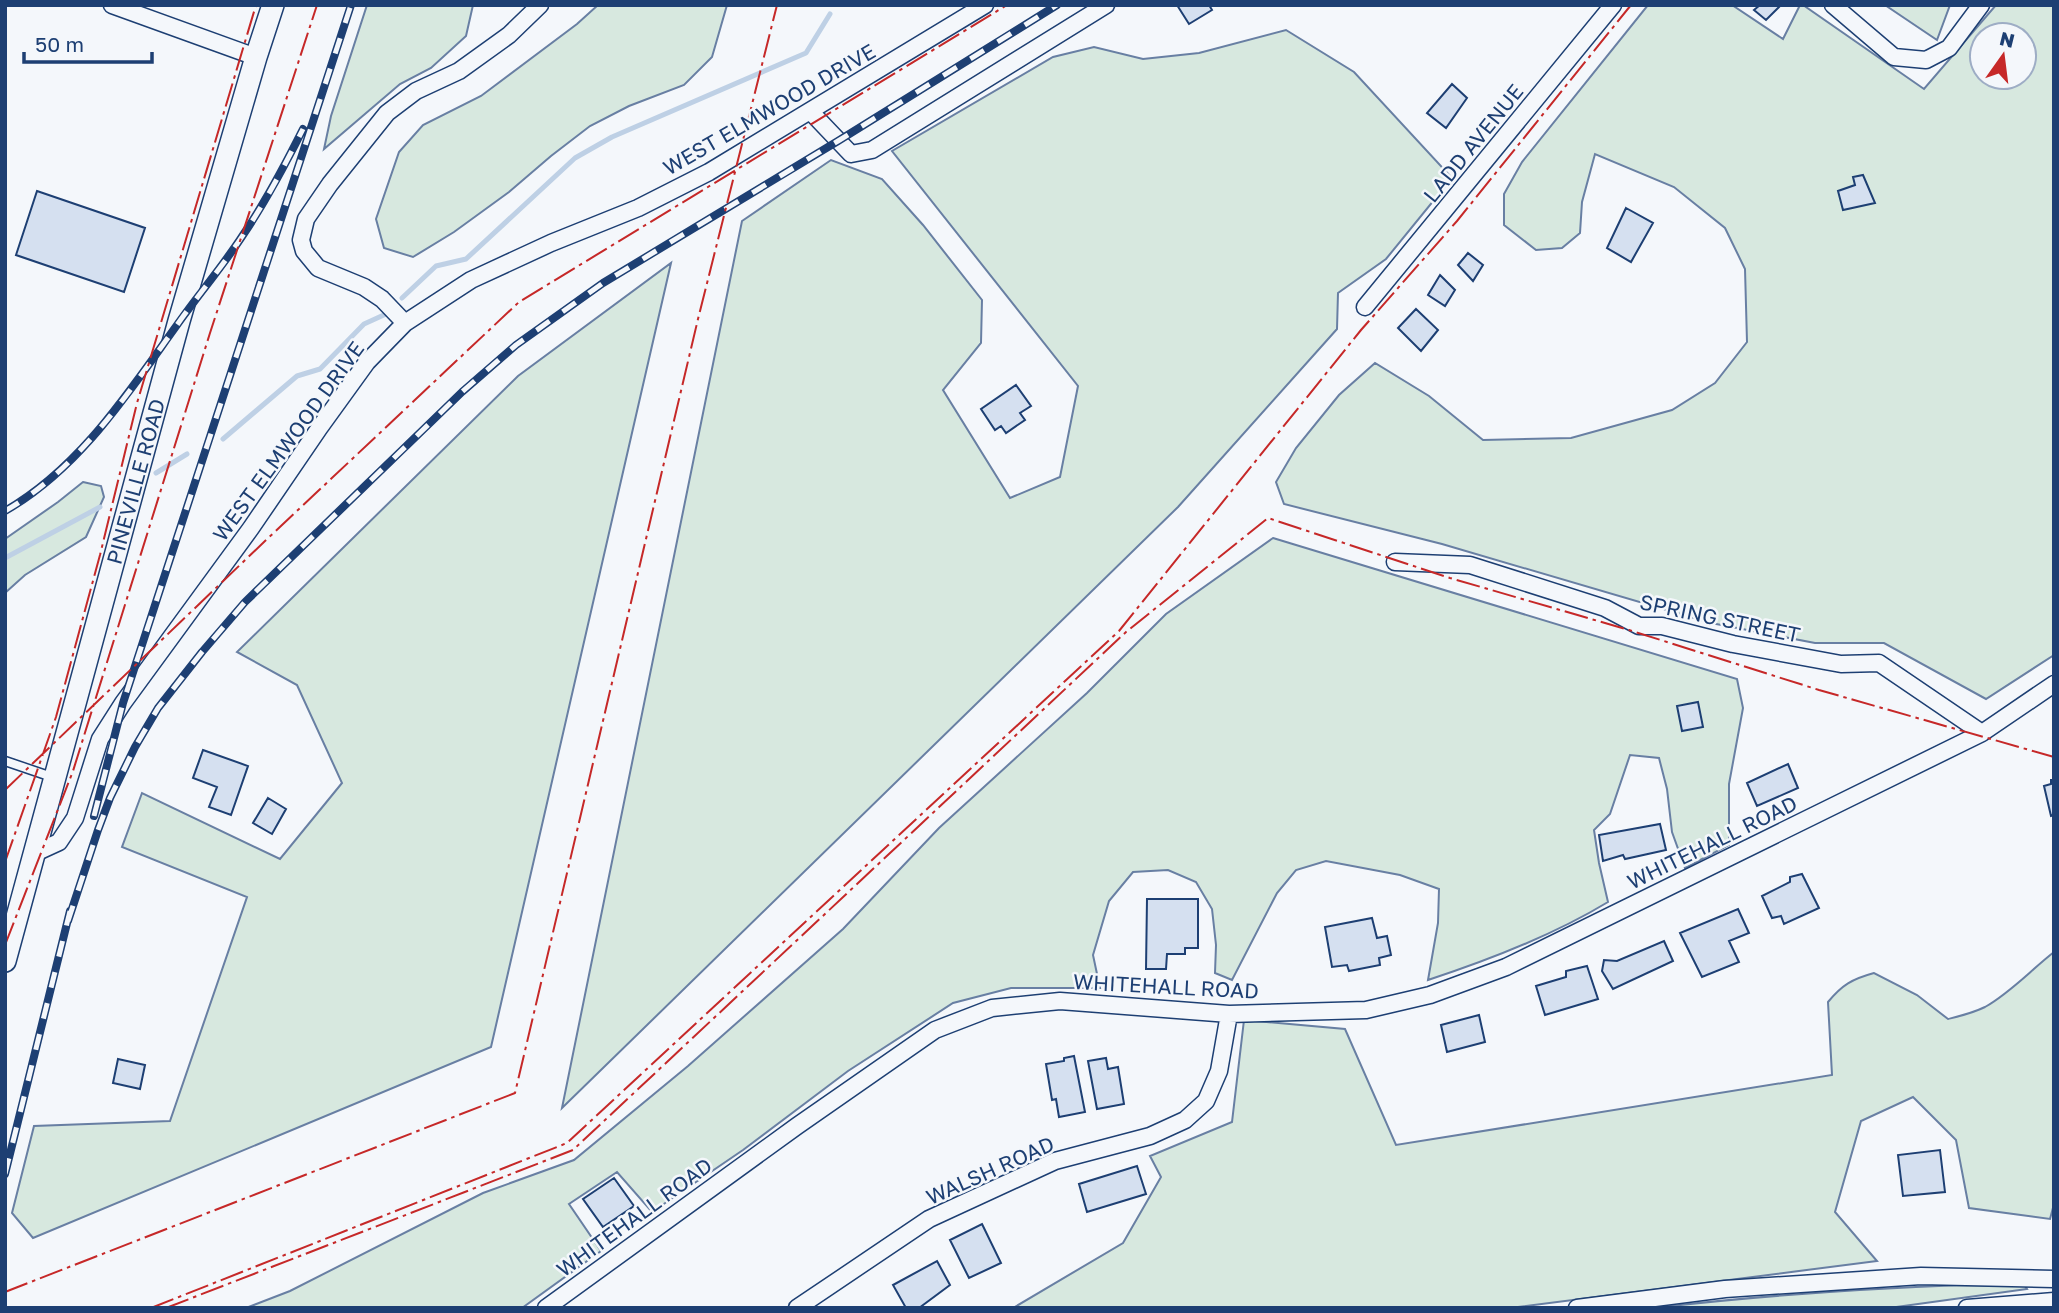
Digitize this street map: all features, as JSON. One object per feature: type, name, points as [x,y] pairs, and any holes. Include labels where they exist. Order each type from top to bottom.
[{"type":"main road","name":"PINEVILLE ROAD","points":[[5,961],[175,334],[273,5]]},
{"type":"street","points":[[113,5],[256,57]]},
{"type":"street","points":[[405,323],[382,299],[364,287],[318,268],[304,251],[301,240],[306,219],[330,184],[387,113],[416,91],[459,71],[509,35],[540,5]]},
{"type":"street","points":[[811,112],[852,154],[872,150],[1106,5]]},
{"type":"street","name":"LADD AVENUE","points":[[1365,307],[1613,5]]},
{"type":"street","points":[[1833,5],[1894,57],[1926,60],[1949,48],[1981,5]]},
{"type":"street","name":"WEST ELMWOOD DRIVE","points":[[35,853],[59,842],[75,818],[100,739],[123,703],[251,528],[367,362],[405,323],[471,280],[650,202],[709,172],[811,112],[977,7]]},
{"type":"street","name":"SPRING STREET","points":[[1395,562],[1470,565],[1605,608],[1639,626],[1662,626],[1733,644],[1841,664],[1879,663],[1982,733]]},
{"type":"street","name":"WHITEHALL ROAD","points":[[546,1308],[797,1126],[935,1030],[992,1007],[1060,1001],[1229,1014],[1366,1010],[1430,995],[1493,972],[1982,733],[2054,684]]},
{"type":"street","name":"WALSH ROAD","points":[[797,1308],[929,1219],[1055,1161],[1150,1136],[1185,1121],[1206,1101],[1219,1072],[1229,1014]]},
{"type":"street","points":[[1577,1308],[1725,1289],[1921,1276],[2054,1279]]},
{"type":"street","points":[[1967,1308],[2054,1301]]},
{"type":"lane","points":[[5,761],[55,778]]},
{"type":"shaded area","points":[[367,5],[473,5],[466,36],[431,68],[400,84],[324,149],[331,116]]},
{"type":"shaded area","points":[[598,5],[727,5],[712,57],[684,85],[629,106],[590,126],[509,192],[454,232],[413,257],[384,248],[376,219],[399,152],[423,125],[481,96],[577,24]]},
{"type":"shaded area","points":[[1648,5],[1732,5],[1783,39],[1800,5],[1803,5],[1924,89],[1968,38],[1968,91],[2038,91],[2038,21],[1982,21],[1996,5],[2054,5],[2054,655],[1986,699],[1884,643],[1815,643],[1711,623],[1442,544],[1284,504],[1276,482],[1296,448],[1339,395],[1375,363],[1429,396],[1483,440],[1571,438],[1672,410],[1715,383],[1747,342],[1745,269],[1725,228],[1674,187],[1595,154],[1582,202],[1580,233],[1562,248],[1536,250],[1504,225],[1504,194],[1522,162]]},
{"type":"shaded area","points":[[1885,5],[1950,5],[1937,40]]},
{"type":"shaded area","points":[[1286,30],[1354,72],[1452,178],[1386,259],[1338,293],[1337,329],[1178,507],[562,1108],[742,221],[831,160],[882,179],[923,225],[982,300],[981,343],[943,390],[1010,498],[1060,477],[1078,386],[892,151],[1053,57],[1094,47],[1143,59],[1199,53]]},
{"type":"shaded area","points":[[671,263],[491,1047],[33,1238],[12,1213],[34,1126],[170,1121],[247,897],[122,847],[142,793],[280,859],[342,783],[297,685],[237,652],[518,376]]},
{"type":"shaded area","points":[[83,482],[101,486],[104,497],[86,537],[25,575],[5,593],[5,539]]},
{"type":"shaded area","points":[[1273,538],[1737,679],[1743,708],[1729,784],[1729,845],[1685,868],[1672,832],[1667,789],[1659,758],[1630,755],[1610,814],[1594,830],[1608,902],[1565,926],[1520,946],[1428,980],[1438,923],[1439,889],[1400,875],[1326,861],[1296,870],[1277,893],[1232,980],[1215,973],[1216,945],[1212,909],[1196,882],[1168,870],[1133,872],[1109,901],[1093,955],[1100,988],[1011,988],[953,1003],[848,1071],[743,1150],[652,1212],[617,1172],[569,1204],[601,1251],[522,1308],[246,1308],[290,1291],[483,1193],[574,1160],[688,1066],[843,929],[939,828],[1087,693],[1166,614]]},
{"type":"shaded area","points":[[2054,952],[2054,1204],[2050,1219],[1969,1208],[1956,1140],[1913,1097],[1861,1121],[1835,1212],[1877,1261],[1510,1308],[1013,1308],[1123,1243],[1161,1177],[1150,1156],[1232,1122],[1244,1020],[1345,1029],[1396,1145],[1832,1075],[1828,1002],[1853,980],[1874,973],[1917,995],[1948,1019],[1985,1007]]},
{"type":"shaded area","points":[[1962,1285],[2025,1286],[2027,1289],[1889,1308],[1653,1308],[1808,1294]]},
{"type":"building","points":[[1177,5],[1209,5],[1212,10],[1189,24]]},
{"type":"building","points":[[1760,5],[1781,5],[1766,20],[1754,10]]},
{"type":"building","points":[[1452,84],[1467,98],[1446,128],[1427,113]]},
{"type":"building","points":[[1863,175],[1875,203],[1843,210],[1838,191],[1855,185],[1853,177]]},
{"type":"building","points":[[37,191],[145,228],[124,292],[16,255]]},
{"type":"building","points":[[1626,208],[1653,223],[1631,262],[1607,248]]},
{"type":"building","points":[[1468,253],[1483,265],[1473,281],[1458,265]]},
{"type":"building","points":[[1440,275],[1455,290],[1445,306],[1428,295]]},
{"type":"building","points":[[1416,309],[1438,330],[1421,351],[1398,328]]},
{"type":"building","points":[[1016,385],[1031,406],[1020,413],[1025,420],[1006,433],[1001,426],[995,430],[981,409]]},
{"type":"building","points":[[1698,702],[1703,727],[1682,731],[1677,706]]},
{"type":"building","points":[[203,750],[248,766],[231,815],[209,807],[217,787],[193,778]]},
{"type":"building","points":[[1788,764],[1798,788],[1757,806],[1747,783]]},
{"type":"building","points":[[2051,780],[2054,780],[2054,815],[2051,816],[2044,786],[2051,784]]},
{"type":"building","points":[[268,798],[286,809],[272,834],[253,823]]},
{"type":"building","points":[[1660,824],[1666,850],[1625,859],[1623,855],[1603,861],[1599,835]]},
{"type":"building","points":[[1802,874],[1819,908],[1784,924],[1781,916],[1772,918],[1762,896],[1790,882],[1790,877]]},
{"type":"building","points":[[1147,899],[1198,899],[1198,948],[1185,948],[1185,954],[1167,954],[1166,969],[1146,969]]},
{"type":"building","points":[[1738,909],[1749,933],[1729,941],[1739,962],[1702,977],[1680,933]]},
{"type":"building","points":[[1372,918],[1377,938],[1387,936],[1391,955],[1379,958],[1380,965],[1349,971],[1347,965],[1332,967],[1325,927]]},
{"type":"building","points":[[1664,941],[1673,961],[1613,989],[1602,971],[1604,960],[1617,961]]},
{"type":"building","points":[[1587,966],[1598,999],[1545,1015],[1536,986],[1566,977],[1566,971]]},
{"type":"building","points":[[1479,1015],[1485,1042],[1447,1052],[1441,1025]]},
{"type":"building","points":[[1074,1056],[1085,1112],[1059,1117],[1056,1099],[1052,1100],[1046,1064]]},
{"type":"building","points":[[1106,1058],[1108,1069],[1118,1067],[1124,1104],[1097,1109],[1088,1061]]},
{"type":"building","points":[[118,1059],[145,1065],[140,1089],[113,1083]]},
{"type":"building","points":[[1940,1150],[1945,1192],[1903,1196],[1898,1155]]},
{"type":"building","points":[[1137,1166],[1146,1194],[1087,1212],[1079,1184]]},
{"type":"building","points":[[614,1178],[634,1206],[603,1227],[583,1199]]},
{"type":"building","points":[[982,1224],[1001,1263],[969,1278],[950,1240]]},
{"type":"building","points":[[937,1261],[950,1285],[919,1308],[906,1308],[893,1285]]},
{"type":"waterway","points":[[402,298],[436,266],[466,259],[575,158],[612,137],[806,53],[830,14]]},
{"type":"waterway","points":[[223,439],[297,376],[320,369],[364,324],[386,314]]},
{"type":"waterway","points":[[156,473],[187,454]]},
{"type":"waterway","points":[[5,558],[100,507]]},
{"type":"railway","points":[[94,816],[123,703],[351,5]]},
{"type":"railway","points":[[68,921],[110,798],[158,708],[245,602],[462,392],[516,345],[603,283],[1057,5]]},
{"type":"railway","points":[[5,511],[57,473],[121,402],[243,235],[275,183],[303,129]]},
{"type":"railway","points":[[5,1174],[70,911]]},
{"type":"power","points":[[5,862],[56,717],[100,555],[137,403],[256,5]]},
{"type":"power","points":[[5,945],[73,771],[210,333],[317,5]]},
{"type":"power","points":[[5,1292],[515,1093],[698,319],[777,5]]},
{"type":"power","points":[[5,790],[519,302],[1007,5]]},
{"type":"power","points":[[151,1308],[567,1143],[1119,631],[1361,330],[1457,221],[1631,5]]},
{"type":"power","points":[[166,1308],[573,1150],[1126,632],[1268,518],[1450,578],[1629,630],[1819,690],[2054,757]]}]
